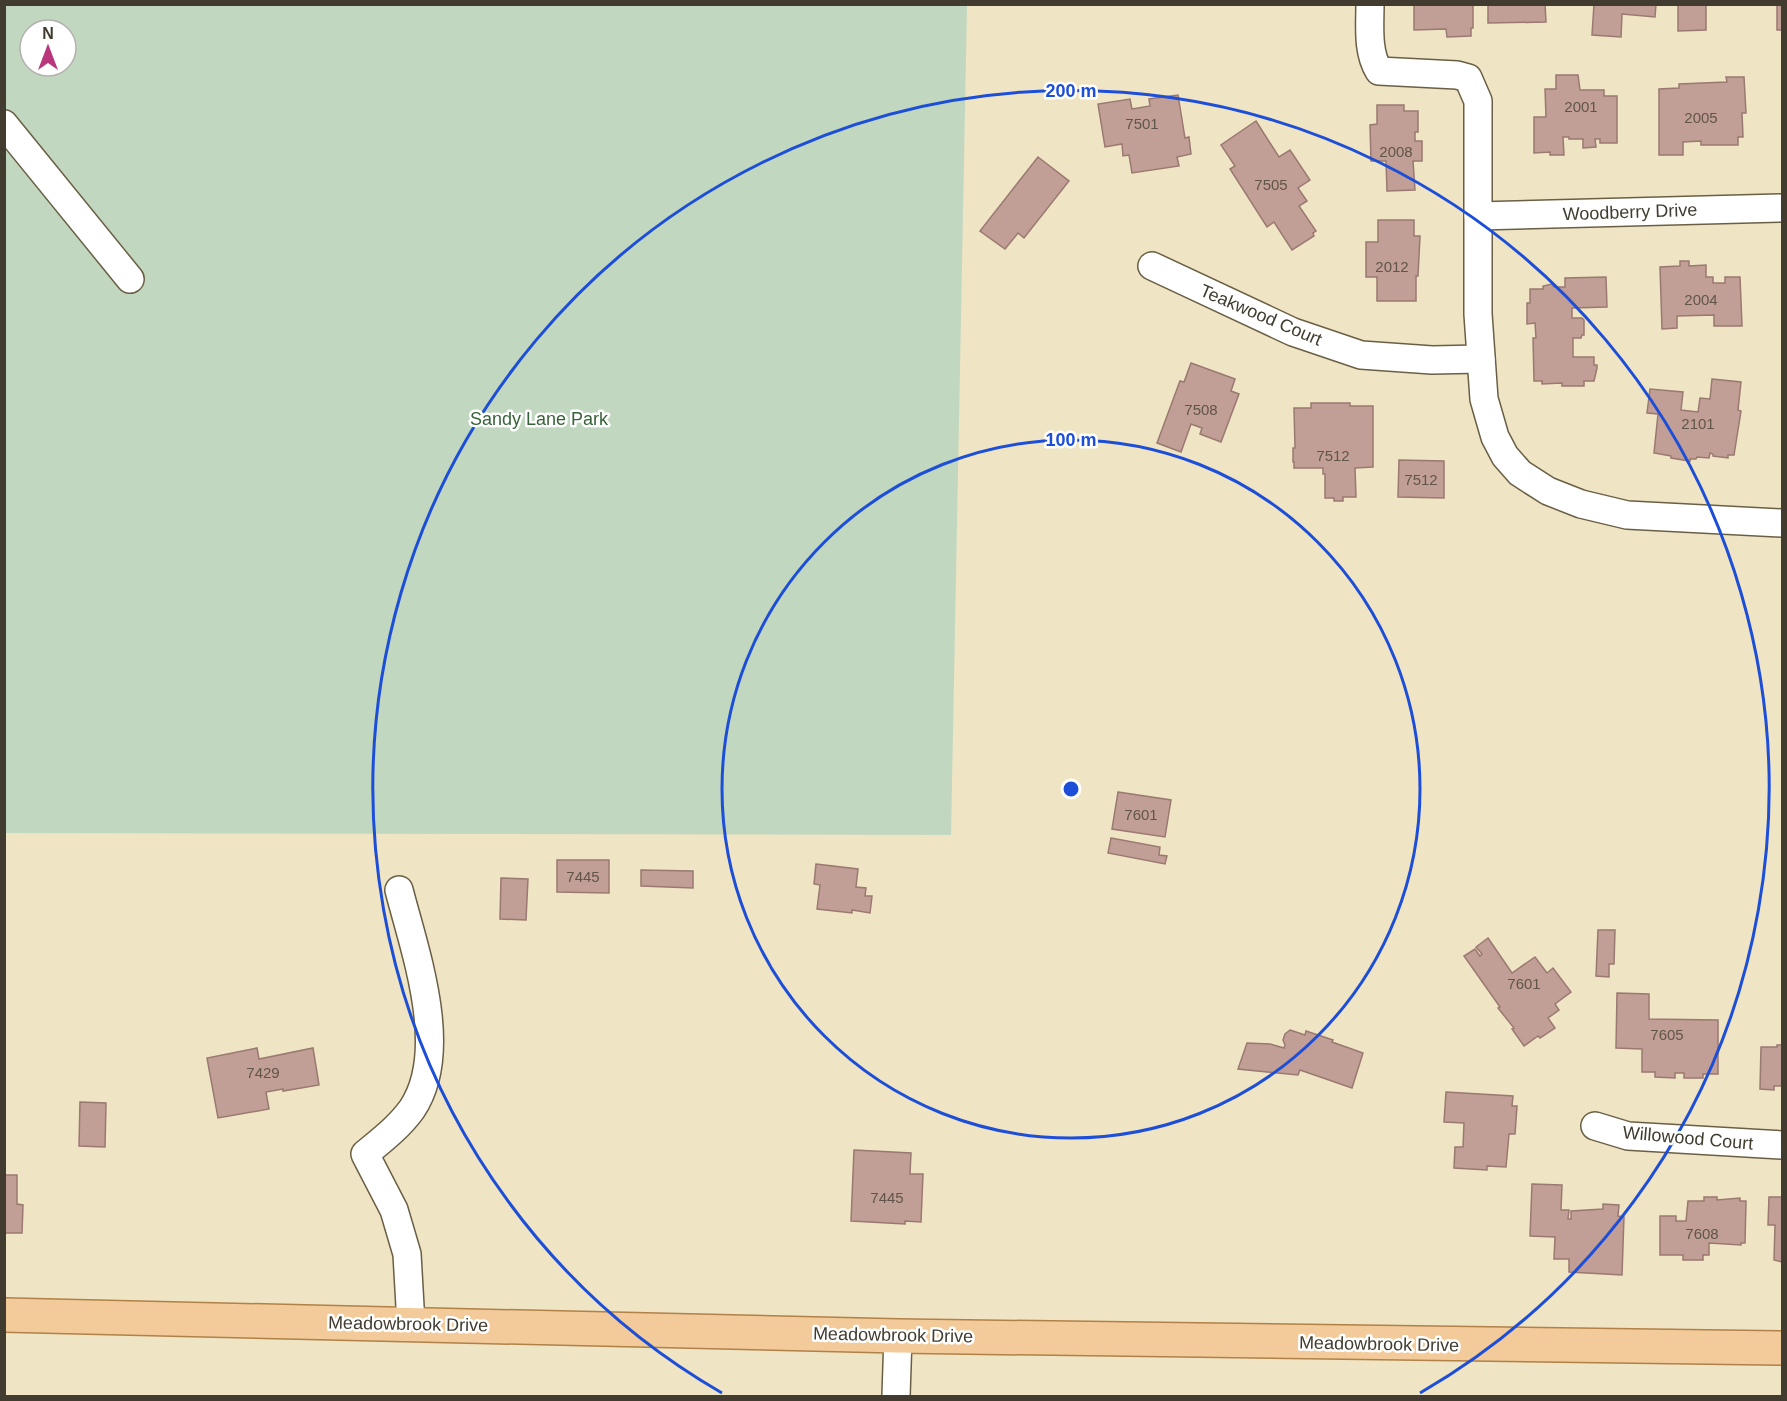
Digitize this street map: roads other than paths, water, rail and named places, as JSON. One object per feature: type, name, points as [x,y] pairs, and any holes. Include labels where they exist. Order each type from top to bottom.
[{"type":"main road","name":"Meadowbrook Drive","points":[[4,1315],[898,1336],[1782,1348]]},
{"type":"street","points":[[1370,4],[1373,61],[1379,71],[1457,75],[1468,78],[1478,101],[1478,315],[1484,399],[1495,437],[1505,456],[1520,473],[1548,490],[1581,504],[1627,515],[1782,523]]},
{"type":"street","points":[[4,124],[130,279]]},
{"type":"street","name":"Woodberry Drive","points":[[1478,216],[1782,208]]},
{"type":"street","name":"Teakwood Court","points":[[1152,266],[1293,332],[1361,355],[1432,360],[1481,359]]},
{"type":"street","points":[[399,890],[426,1001],[429,1051],[424,1084],[413,1108],[398,1127],[365,1154],[394,1210],[407,1254],[411,1324]]},
{"type":"street","name":"Willowood Court","points":[[1595,1126],[1628,1136],[1782,1145]]},
{"type":"street","points":[[896,1396],[898,1336]]},
{"type":"park label","name":"Sandy Lane Park","points":[[539,419]]}]
